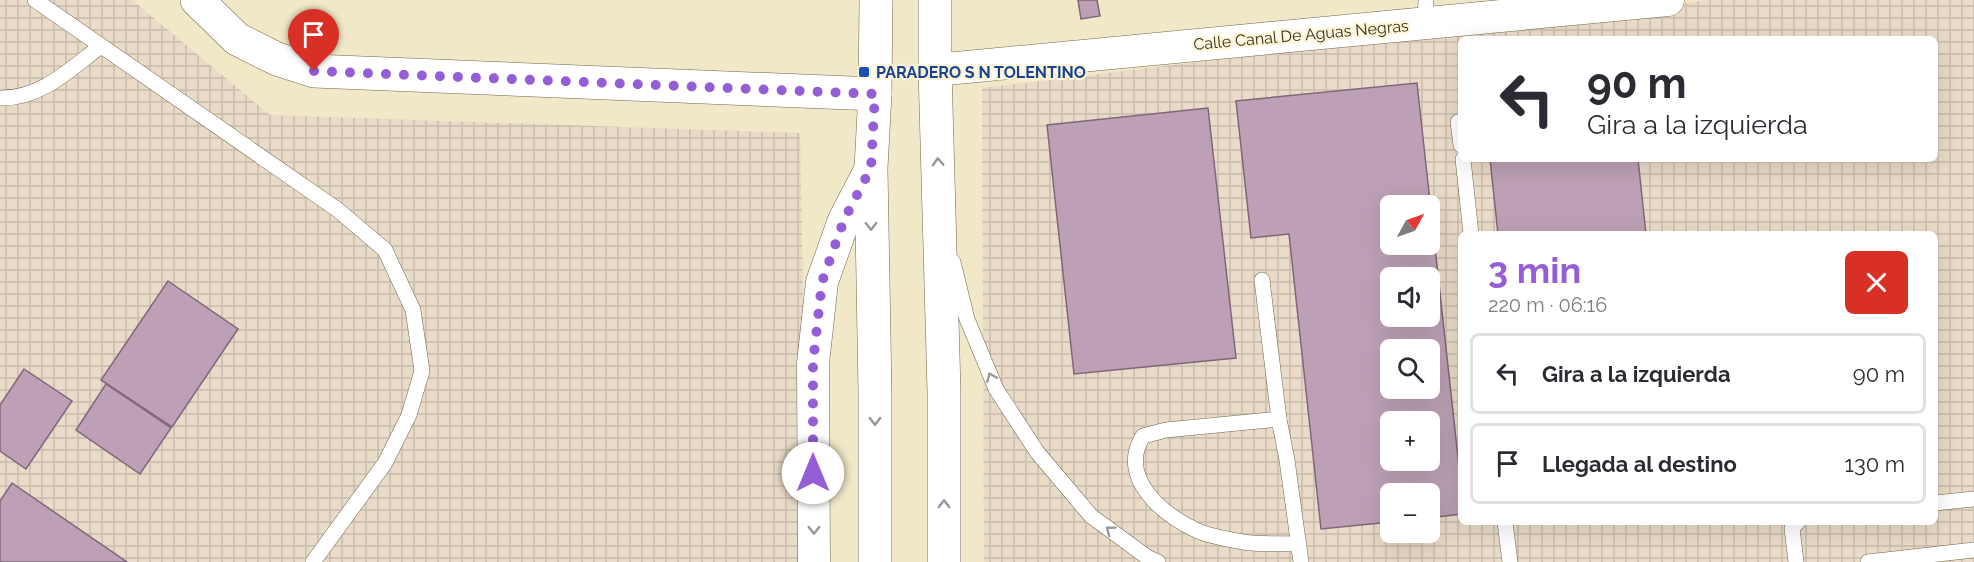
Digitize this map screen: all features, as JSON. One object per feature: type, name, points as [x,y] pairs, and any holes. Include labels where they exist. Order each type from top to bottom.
[{"type":"main road","points":[[197,0],[237,39],[277,59],[314,71],[875,94]]},
{"type":"main road","points":[[875,562],[871,168],[876,0]]},
{"type":"main road","points":[[935,0],[934,70],[944,391],[944,562]]},
{"type":"street","name":"Calle Canal De Aguas Negras","points":[[934,70],[1425,12],[1668,0]]},
{"type":"street","points":[[814,562],[813,363],[822,282],[844,220],[871,168]]},
{"type":"lane","points":[[34,0],[338,210],[384,250],[413,310],[422,371],[410,415],[385,463],[313,562]]},
{"type":"lane","points":[[0,98],[14,98],[44,89],[101,46]]},
{"type":"lane","points":[[1463,162],[1471,231]]},
{"type":"lane","points":[[940,210],[967,319],[996,389],[1037,452],[1091,516],[1146,560]]},
{"type":"lane","points":[[1262,280],[1279,419],[1301,562]]},
{"type":"lane","points":[[1279,419],[1166,430],[1143,436],[1136,447],[1136,467],[1140,484],[1158,506],[1199,531],[1245,543],[1299,544]]},
{"type":"lane","points":[[1938,503],[1974,499]]},
{"type":"lane","points":[[1505,525],[1510,562]]},
{"type":"lane","points":[[1795,526],[1796,562]]},
{"type":"lane","points":[[1868,562],[1974,550]]},
{"type":"shaded area","points":[[0,0],[132,0],[270,115],[800,133],[808,562],[0,562]]},
{"type":"shaded area","points":[[1709,0],[1974,0],[1974,562],[984,562],[982,88]]},
{"type":"building","points":[[1078,0],[1097,0],[1100,16],[1081,19]]},
{"type":"building","points":[[1417,83],[1429,195],[1380,195],[1380,255],[1436,255],[1437,267],[1380,267],[1380,327],[1440,327],[1440,293],[1458,458],[1458,514],[1440,517],[1440,483],[1380,483],[1380,523],[1321,529],[1289,234],[1251,238],[1236,101]]},
{"type":"building","points":[[1208,108],[1236,358],[1074,374],[1047,125]]},
{"type":"building","points":[[1490,162],[1638,162],[1646,231],[1498,231]]},
{"type":"building","points":[[168,281],[238,329],[172,427],[101,380]]},
{"type":"building","points":[[24,369],[72,401],[26,469],[0,451],[0,405]]},
{"type":"building","points":[[106,384],[171,428],[140,474],[76,430]]},
{"type":"building","points":[[12,483],[127,562],[0,562],[0,501]]},
{"type":"place","name":"PARADERO S N TOLENTINO","points":[[864,72]]},
{"type":"route","points":[[314,71],[875,94],[871,168],[844,220],[822,282],[813,363],[813,473]]}]
